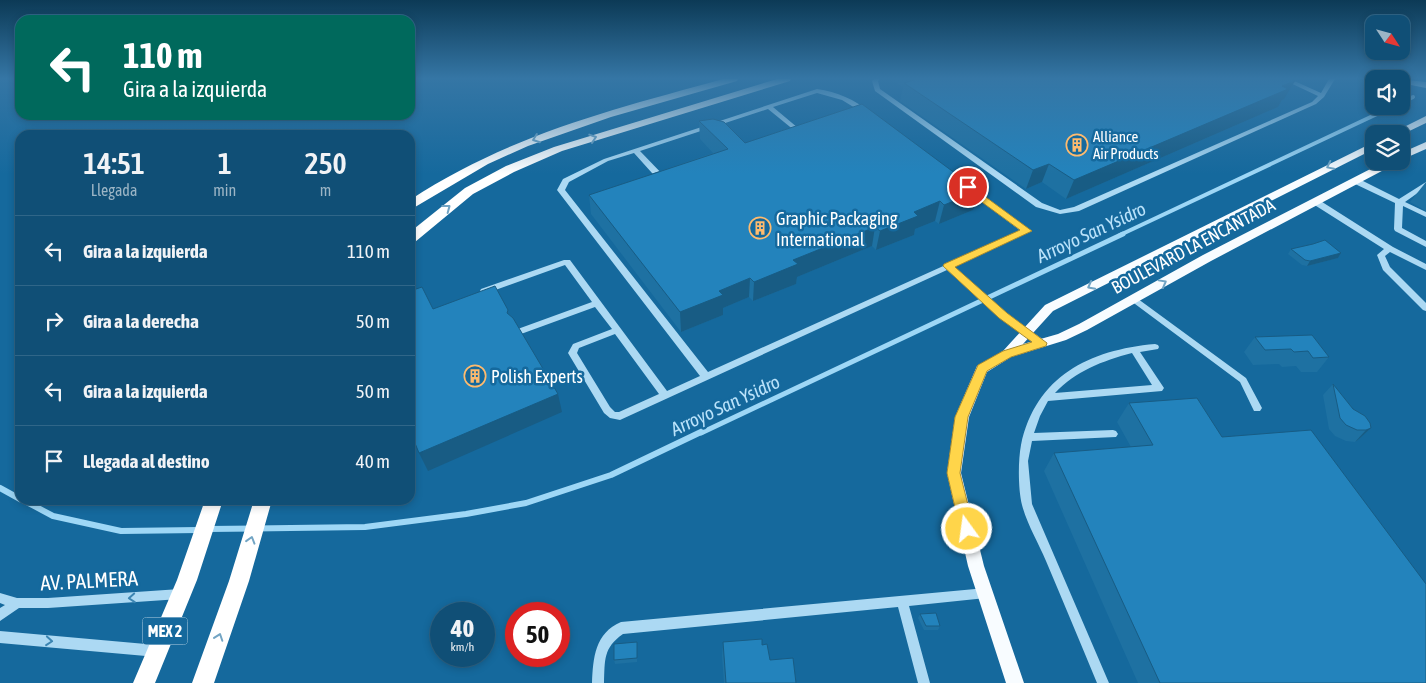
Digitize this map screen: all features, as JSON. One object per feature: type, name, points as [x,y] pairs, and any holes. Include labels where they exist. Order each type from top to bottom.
[{"type":"highway","points":[[415,202],[433,189],[487,161],[532,141],[623,111]]},
{"type":"highway","points":[[415,235],[469,191],[518,166],[558,149],[680,111]]},
{"type":"highway","name":"MEX 2","points":[[144,683],[184,587],[212,505]]},
{"type":"highway","points":[[203,683],[239,581],[262,505]]},
{"type":"main road","points":[[1410,127],[1426,119]]},
{"type":"main road","points":[[1410,152],[1426,144]]},
{"type":"main road","name":"BOULEVARD LA ENCANTADA","points":[[1007,354],[1025,332],[1049,308],[1365,149]]},
{"type":"main road","name":"BOULEVARD LA ENCANTADA","points":[[1015,683],[976,566],[954,473],[962,417],[982,368],[1007,354],[1083,328],[1377,170]]},
{"type":"street","points":[[706,377],[561,190],[566,181],[606,160],[757,111]]},
{"type":"street","points":[[774,111],[805,136]]},
{"type":"street","points":[[865,111],[872,116]]},
{"type":"street","points":[[907,111],[1038,205],[1060,212],[1076,209],[1296,111]]},
{"type":"street","points":[[635,150],[666,182]]},
{"type":"street","points":[[617,330],[576,346],[572,353],[607,410],[612,415],[620,416],[1027,231],[957,179]]},
{"type":"street","points":[[1356,181],[1426,215]]},
{"type":"street","points":[[1399,203],[1426,184]]},
{"type":"street","points":[[1316,202],[1390,249],[1426,267]]},
{"type":"street","points":[[1399,203],[1398,229],[1426,244]]},
{"type":"street","points":[[1390,249],[1380,255],[1386,268],[1426,308]]},
{"type":"street","points":[[479,293],[567,262],[665,395]]},
{"type":"street","points":[[948,266],[1003,315],[1042,343]]},
{"type":"street","points":[[1134,299],[1243,380],[1257,408]]},
{"type":"street","points":[[518,332],[597,303]]},
{"type":"street","points":[[1103,683],[1027,504],[1023,461],[1035,416],[1045,398],[1064,378],[1103,356],[1134,349],[1155,347]]},
{"type":"street","points":[[1045,398],[1159,388],[1134,349]]},
{"type":"street","points":[[1028,437],[1113,434]]},
{"type":"street","name":"AV. PALMERA","points":[[0,598],[17,603],[48,603],[184,587]]},
{"type":"street","points":[[598,683],[599,659],[606,638],[621,628],[986,593]]},
{"type":"street","points":[[902,601],[924,683]]},
{"type":"street","points":[[0,615],[17,603]]},
{"type":"street","points":[[0,637],[157,651]]},
{"type":"building","name":"Graphic Packaging International","points":[[841,111],[871,111],[979,191],[944,205],[940,201],[914,212],[918,216],[880,231],[875,227],[793,260],[798,264],[754,282],[750,278],[719,291],[723,295],[680,312],[589,195],[728,149],[699,121],[713,119],[724,122],[745,143]]},
{"type":"building","points":[[945,111],[1237,111],[1074,180],[1049,164],[1033,170]]},
{"type":"building","points":[[1325,240],[1341,253],[1310,261],[1305,260],[1291,249],[1313,244]]},
{"type":"building","name":"Polish Experts","points":[[495,286],[508,310],[507,313],[513,318],[558,394],[419,453],[415,443],[415,289],[422,287],[433,309]]},
{"type":"building","points":[[1312,335],[1329,357],[1313,358],[1308,351],[1294,352],[1291,349],[1265,350],[1255,337]]},
{"type":"building","points":[[1333,384],[1353,409],[1365,416],[1371,428],[1357,430],[1346,425],[1340,418]]},
{"type":"building","points":[[1197,398],[1222,437],[1311,430],[1426,584],[1426,683],[1160,683],[1054,453],[1153,445],[1129,403]]},
{"type":"building","points":[[936,613],[940,626],[926,626],[920,614]]},
{"type":"building","points":[[762,639],[762,645],[767,644],[770,660],[793,658],[796,683],[726,683],[723,642]]},
{"type":"building","points":[[637,642],[637,658],[614,660],[614,644]]},
{"type":"waterway","name":"Arroyo San Ysidro","points":[[1120,235],[1375,115]]},
{"type":"waterway","name":"Arroyo San Ysidro","points":[[701,433],[1123,234]]},
{"type":"waterway","name":"Arroyo San Ysidro","points":[[208,529],[365,527],[466,514],[526,503],[611,475],[703,431]]},
{"type":"waterway","name":"Arroyo San Ysidro","points":[[0,488],[15,496]]},
{"type":"waterway","name":"Arroyo San Ysidro","points":[[32,505],[53,516],[121,531],[199,530]]},
{"type":"place","name":"Alliance Air Products","points":[[1077,145]]},
{"type":"place","name":"Graphic Packaging International","points":[[760,228]]},
{"type":"place","name":"Polish Experts","points":[[475,376]]},
{"type":"route","points":[[967,529],[954,473],[962,417],[982,368],[1007,354],[1042,343],[1003,315],[948,266],[1027,231],[968,187]]}]
